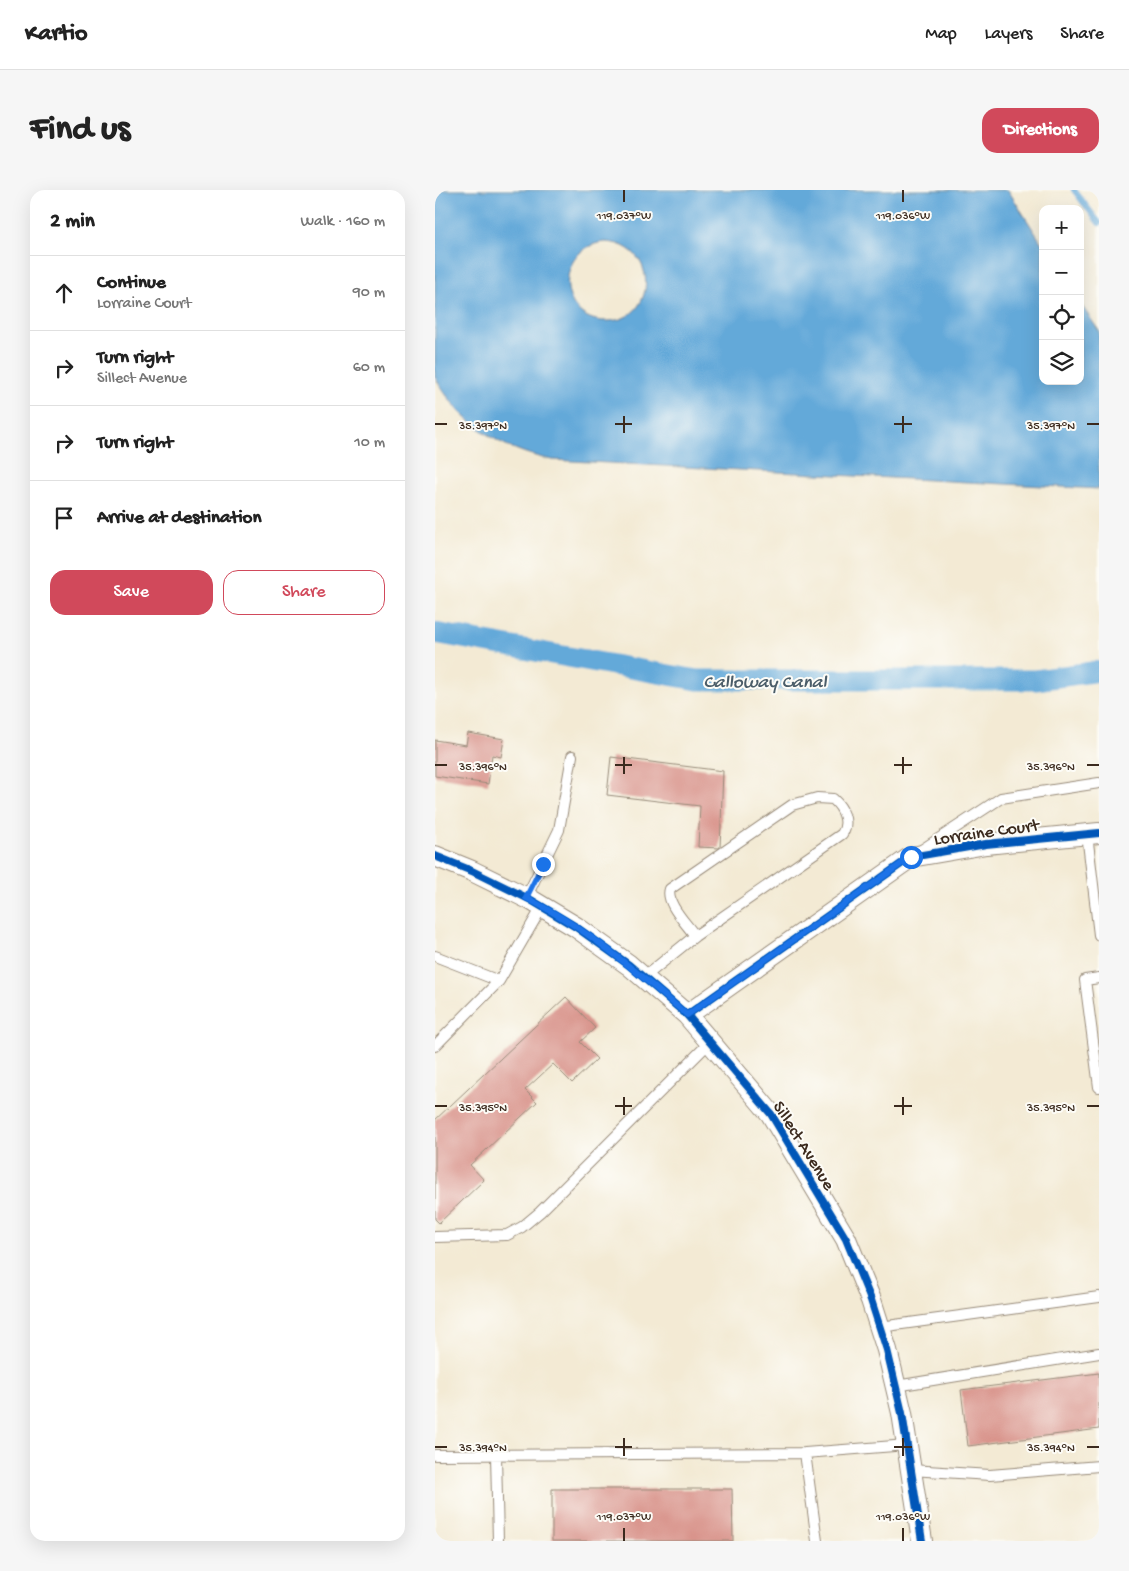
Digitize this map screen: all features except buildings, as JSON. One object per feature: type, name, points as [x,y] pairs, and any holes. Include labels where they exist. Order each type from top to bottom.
[{"type":"street","name":"Lorraine Court","points":[[687,1015],[911,857],[986,844],[1093,833]]},
{"type":"street","name":"Sillect Avenue","points":[[435,856],[473,871],[534,902],[576,927],[643,978],[687,1015],[771,1114],[846,1239],[880,1327],[896,1386],[922,1541]]},
{"type":"lane","points":[[435,1046],[499,981],[534,902],[559,830],[571,756]]},
{"type":"lane","points":[[911,857],[1001,798],[1099,783]]},
{"type":"lane","points":[[643,978],[695,936],[842,834],[846,827],[844,814],[836,802],[833,799],[822,798],[792,805],[670,889],[671,902],[695,936]]},
{"type":"lane","points":[[1093,833],[1099,935]]},
{"type":"lane","points":[[435,956],[499,981]]},
{"type":"lane","points":[[1099,978],[1085,980],[1099,1086]]},
{"type":"lane","points":[[435,1237],[507,1235],[522,1227],[540,1212],[710,1042]]},
{"type":"lane","points":[[880,1327],[1099,1297]]},
{"type":"lane","points":[[896,1386],[1099,1353]]},
{"type":"lane","points":[[435,1455],[805,1454],[907,1445]]},
{"type":"lane","points":[[497,1454],[498,1541]]},
{"type":"lane","points":[[805,1454],[817,1541]]},
{"type":"lane","points":[[911,1470],[990,1475],[1099,1466]]},
{"type":"water","points":[[435,190],[1008,190],[1039,239],[1039,385],[1084,385],[1084,309],[1099,331],[1099,489],[552,460],[516,449],[484,432],[457,408],[435,377]],"holes":[[[605,242],[623,246],[636,255],[643,268],[646,283],[643,297],[636,309],[623,318],[606,321],[590,318],[578,309],[570,297],[568,283],[570,269],[577,256],[588,247]]]},
{"type":"waterway","points":[[1074,190],[1099,223]]},
{"type":"waterway","name":"Calloway Canal","points":[[435,633],[697,680],[1036,680],[1099,671]]},
{"type":"cycle path","points":[[687,1015],[911,857],[986,844],[1099,833]]},
{"type":"cycle path","points":[[435,856],[472,871],[531,900],[576,927],[629,965],[687,1015],[771,1114],[846,1239],[871,1300],[887,1350],[902,1413],[922,1541]]},
{"type":"route","points":[[543,864],[526,898],[576,927],[629,965],[687,1015],[911,857]]}]
